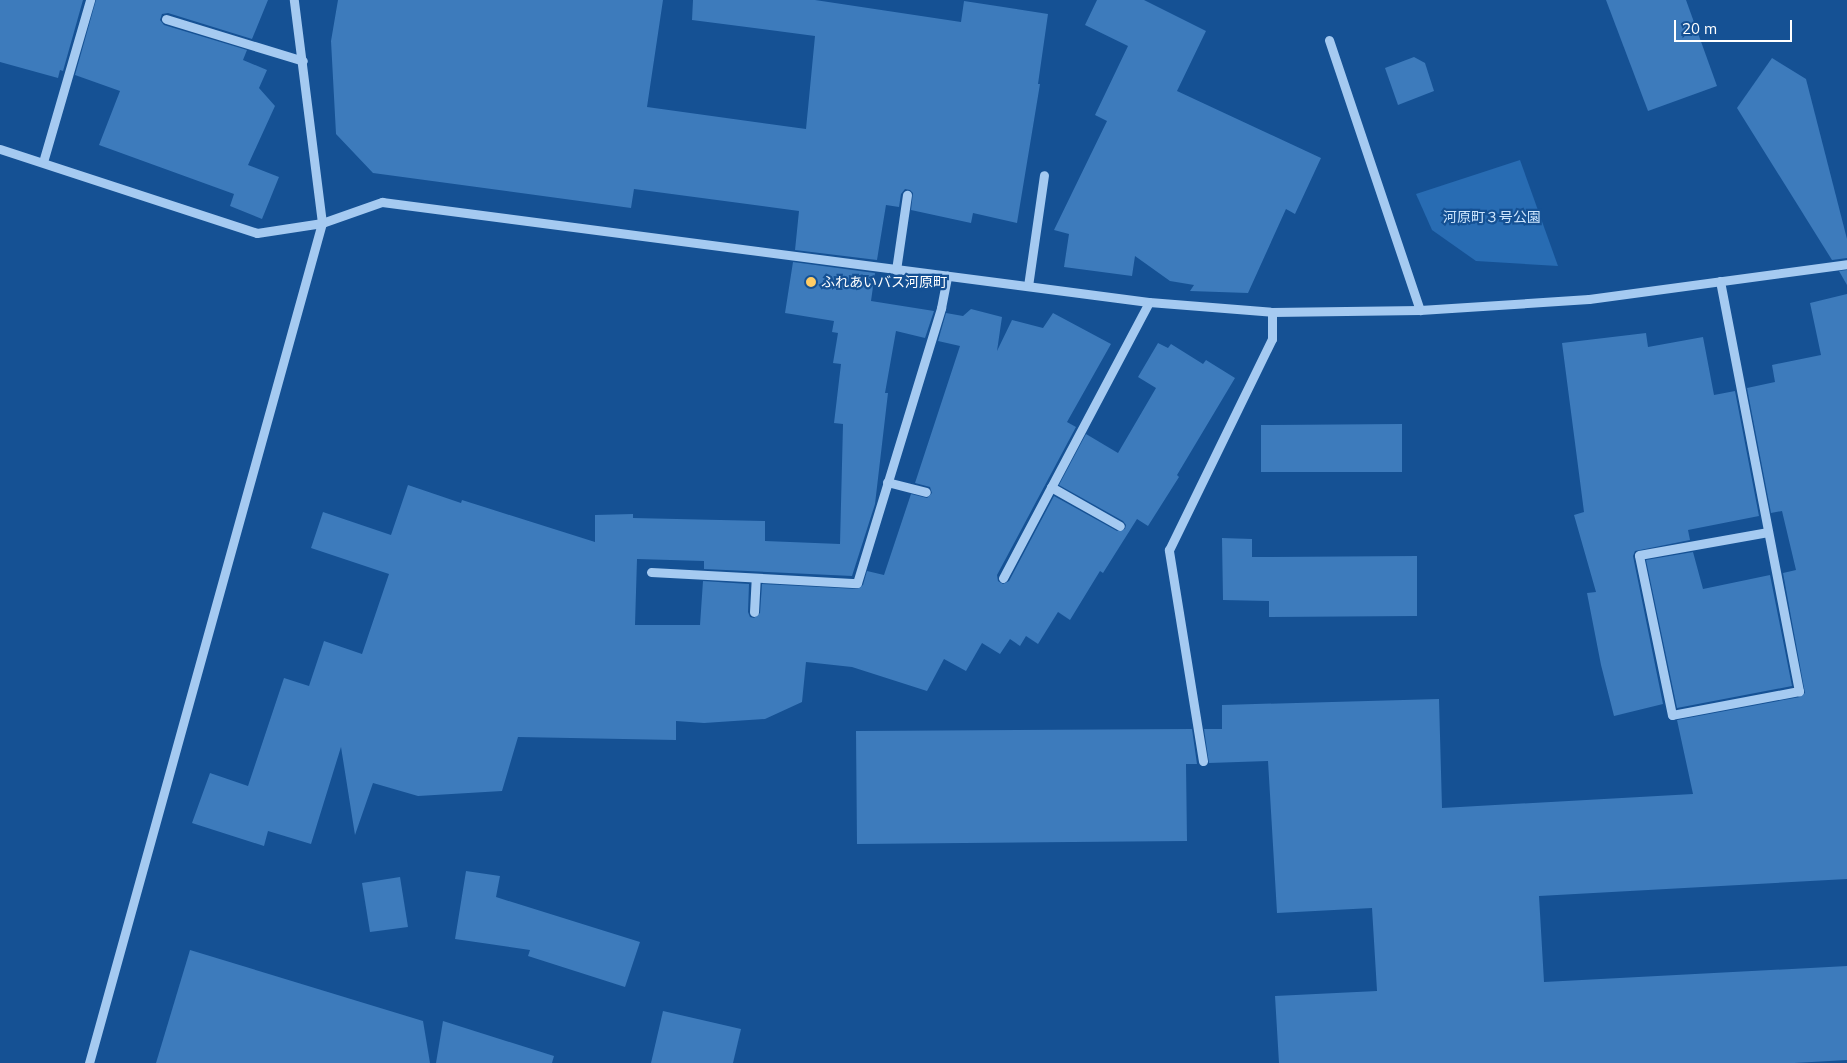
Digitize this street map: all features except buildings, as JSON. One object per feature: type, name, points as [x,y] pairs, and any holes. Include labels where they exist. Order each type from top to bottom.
[{"type":"street","points":[[43,162],[90,0]]},
{"type":"street","points":[[89,1063],[322,223],[294,0]]},
{"type":"street","points":[[166,18],[303,61]]},
{"type":"street","points":[[1329,40],[1420,310]]},
{"type":"street","points":[[0,149],[257,233],[322,223],[382,202],[1149,302],[1272,312],[1420,310],[1589,299],[1847,264]]},
{"type":"street","points":[[1028,286],[1044,175]]},
{"type":"street","points":[[896,270],[907,194]]},
{"type":"street","points":[[651,572],[857,583],[940,308],[947,276]]},
{"type":"street","points":[[1720,282],[1799,691],[1672,715],[1640,555],[1768,532]]},
{"type":"street","points":[[1003,578],[1149,302]]},
{"type":"street","points":[[1203,761],[1169,550],[1272,339],[1272,312]]},
{"type":"street","points":[[887,482],[926,492]]},
{"type":"street","points":[[1051,487],[1120,526]]},
{"type":"street","points":[[754,612],[756,578]]},
{"type":"green space","name":"河原町３号公園","points":[[1520,160],[1558,266],[1476,261],[1432,230],[1416,194]]},
{"type":"place","name":"ふれあいバス河原町","points":[[811,282]]}]
